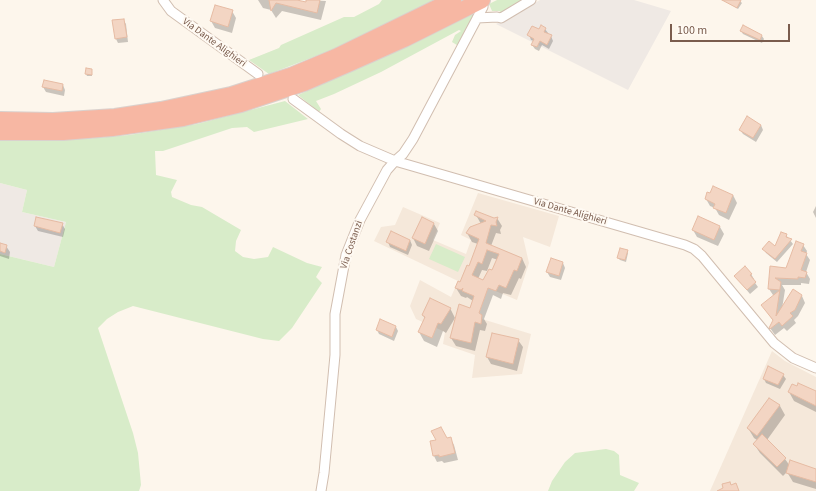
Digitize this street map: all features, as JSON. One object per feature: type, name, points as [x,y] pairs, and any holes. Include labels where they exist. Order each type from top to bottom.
[{"type":"highway","points":[[0,120],[72,120],[115,117],[212,100],[250,90],[293,75],[336,57],[452,0]]},
{"type":"highway","points":[[0,132],[63,132],[112,128],[183,118],[241,104],[284,90],[331,71],[481,3]]},
{"type":"highway","points":[[0,113],[48,114],[72,120]]},
{"type":"street","name":"Via Dante Alighieri","points":[[163,0],[171,11],[258,74]]},
{"type":"street","points":[[477,18],[501,18],[531,0]]},
{"type":"street","name":"Via Costanzi","points":[[321,491],[335,354],[335,314],[346,255],[360,220],[388,170],[403,154],[413,139],[477,18],[481,3]]},
{"type":"street","name":"Via Dante Alighieri","points":[[293,99],[323,122],[354,142],[395,161],[685,245],[694,249],[702,256],[774,343],[793,358],[816,368]]},
{"type":"shaded area","points":[[540,0],[634,0],[671,11],[628,90],[496,24]]},
{"type":"shaded area","points":[[0,183],[27,190],[22,212],[66,222],[54,267],[0,254]]},
{"type":"shaded area","points":[[478,193],[559,216],[550,247],[523,237],[529,263],[517,300],[488,288],[476,312],[482,315],[482,319],[531,334],[522,374],[472,378],[475,355],[443,344],[445,332],[416,319],[410,306],[420,280],[451,297],[458,281],[374,241],[381,227],[395,225],[403,207],[440,223],[433,240],[466,254],[471,240],[461,235]]},
{"type":"shaded area","points":[[772,351],[785,361],[816,377],[816,491],[710,491]]},
{"type":"green space","points":[[382,0],[436,0],[340,47],[269,74],[249,60],[279,48],[281,45],[344,17],[354,17],[379,4]]},
{"type":"green space","points":[[497,0],[527,0],[504,14],[499,11],[492,11],[489,4]]},
{"type":"green space","points":[[479,9],[460,47],[452,42],[455,35],[461,31],[459,30],[381,72],[316,101],[321,109],[319,112],[298,95],[399,50]]},
{"type":"green space","points":[[285,101],[308,119],[254,132],[247,127],[232,128],[163,151],[155,151],[156,175],[177,180],[171,192],[172,197],[191,205],[202,207],[241,230],[236,241],[235,251],[243,257],[254,259],[268,257],[273,247],[307,263],[322,267],[316,277],[322,283],[292,328],[279,341],[263,339],[133,306],[118,312],[107,319],[98,328],[133,433],[138,453],[141,485],[139,491],[0,491],[0,254],[54,267],[66,222],[22,212],[27,190],[0,183],[0,139],[54,140],[129,135],[197,124]]},
{"type":"green space","points":[[436,244],[465,257],[458,272],[429,259]]},
{"type":"green space","points":[[606,449],[614,451],[619,455],[620,475],[639,483],[634,491],[548,491],[552,481],[565,462],[575,453]]},
{"type":"building","points":[[269,0],[297,0],[306,2],[306,0],[320,0],[317,13],[276,3],[271,11]]},
{"type":"building","points":[[722,0],[741,0],[737,8]]},
{"type":"building","points":[[215,5],[233,10],[228,27],[210,21]]},
{"type":"building","points":[[124,19],[127,37],[115,39],[112,20]]},
{"type":"building","points":[[541,25],[546,28],[544,32],[552,35],[547,45],[540,41],[537,47],[531,45],[534,39],[527,35],[532,26],[539,29]]},
{"type":"building","points":[[743,25],[762,35],[760,40],[740,31]]},
{"type":"building","points":[[86,68],[92,69],[92,75],[85,74]]},
{"type":"building","points":[[44,80],[63,84],[62,91],[42,87]]},
{"type":"building","points":[[747,116],[761,125],[753,138],[739,130]]},
{"type":"building","points":[[713,186],[733,195],[726,213],[713,208],[715,204],[705,199],[707,192],[710,193]]},
{"type":"building","points":[[476,211],[494,218],[498,217],[496,222],[497,226],[491,225],[486,243],[522,258],[517,271],[514,270],[506,288],[499,285],[496,291],[488,288],[479,313],[482,315],[481,324],[475,322],[471,343],[450,338],[459,304],[470,308],[474,296],[462,291],[463,288],[461,290],[455,288],[458,281],[460,282],[467,265],[469,266],[479,239],[466,233],[470,227],[486,221],[474,215]],"holes":[[[487,250],[499,254],[492,270],[489,269],[483,280],[472,275],[478,262],[482,264]]]},
{"type":"building","points":[[698,216],[720,226],[714,240],[692,230]]},
{"type":"building","points":[[36,217],[63,223],[60,233],[34,226]]},
{"type":"building","points":[[422,217],[434,223],[425,244],[412,238]]},
{"type":"building","points":[[391,231],[410,240],[406,251],[386,242]]},
{"type":"building","points":[[781,232],[787,234],[786,237],[792,239],[775,259],[762,249],[769,241],[775,246]]},
{"type":"building","points":[[796,241],[804,244],[801,251],[807,253],[801,270],[807,272],[805,278],[775,278],[781,282],[780,290],[768,289],[770,266],[786,268]]},
{"type":"building","points":[[0,243],[7,245],[5,253],[0,251]]},
{"type":"building","points":[[620,248],[628,250],[625,260],[617,258]]},
{"type":"building","points":[[551,258],[563,262],[559,276],[546,272]]},
{"type":"building","points":[[745,266],[752,274],[750,275],[756,282],[747,290],[734,276]]},
{"type":"building","points":[[793,289],[802,295],[795,310],[790,313],[793,316],[782,326],[779,322],[770,329],[769,328],[773,320],[761,305],[780,290],[776,316]]},
{"type":"building","points":[[430,298],[451,308],[441,324],[438,323],[432,338],[418,332],[425,317],[422,315]]},
{"type":"building","points":[[380,319],[396,326],[392,337],[376,330]]},
{"type":"building","points":[[492,333],[519,339],[513,364],[486,357]]},
{"type":"building","points":[[768,366],[784,374],[778,385],[763,379]]},
{"type":"building","points":[[798,383],[816,391],[816,406],[788,392],[792,384],[797,386]]},
{"type":"building","points":[[769,398],[780,405],[757,436],[747,428]]},
{"type":"building","points":[[441,427],[447,438],[451,437],[455,453],[439,457],[439,455],[433,456],[430,441],[436,440],[431,431]]},
{"type":"building","points":[[762,434],[786,458],[777,467],[753,444]]},
{"type":"building","points":[[790,460],[816,469],[816,482],[786,473]]},
{"type":"building","points":[[730,482],[731,485],[736,483],[739,491],[717,491],[723,488],[722,484]]}]
